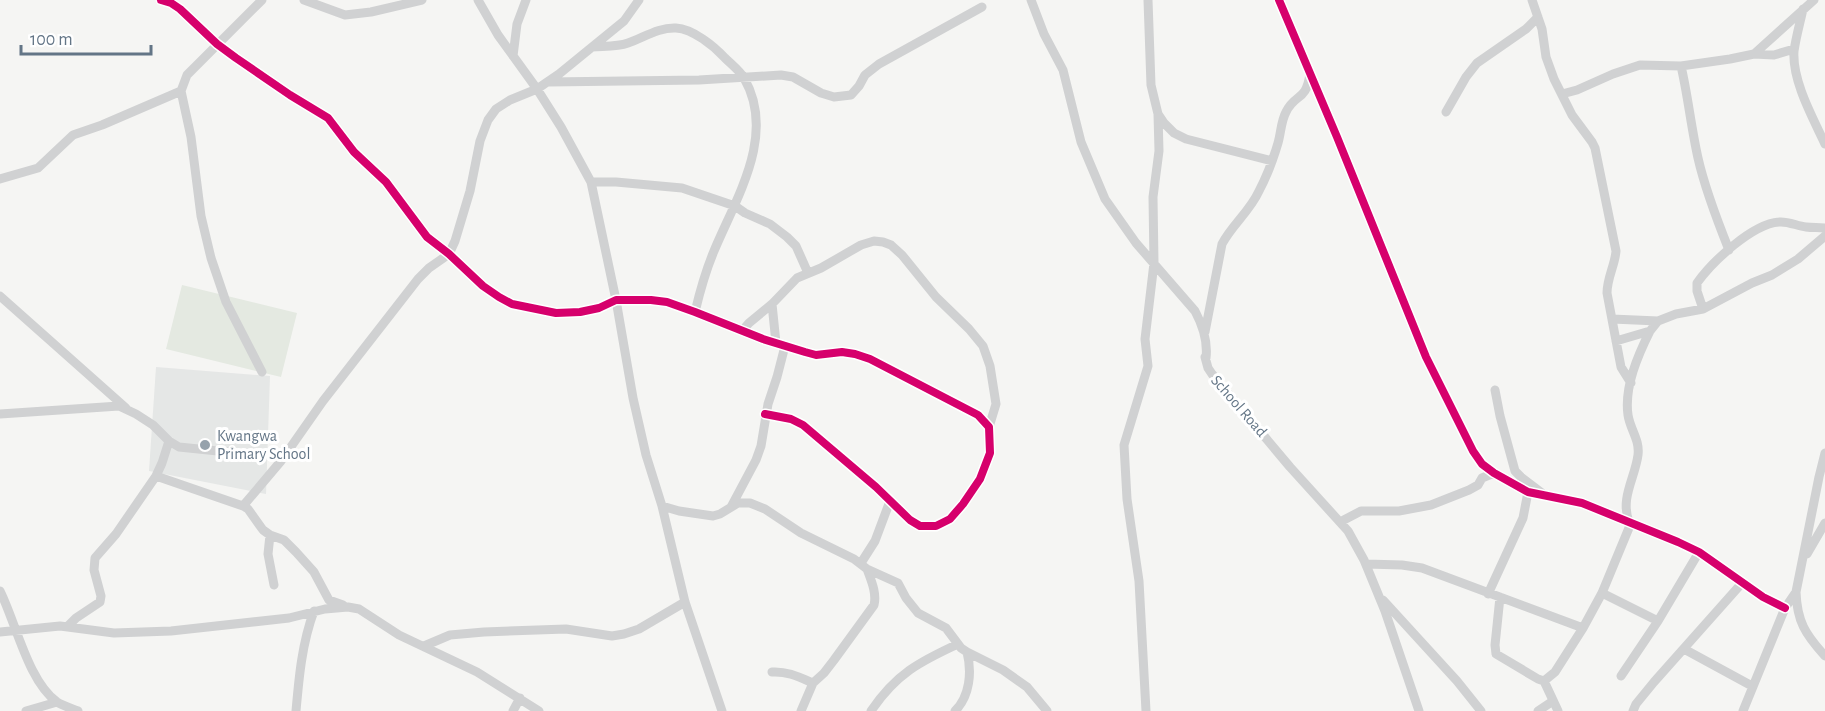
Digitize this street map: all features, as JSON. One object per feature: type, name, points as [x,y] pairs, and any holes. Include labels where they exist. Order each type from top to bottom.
[{"type":"street","points":[[161,0],[180,9],[217,44],[290,95],[328,118],[354,152],[386,182],[427,237],[450,254],[483,286],[512,304],[536,310],[568,313],[599,308],[616,300],[667,302],[780,345],[816,355],[842,352],[870,358],[978,415],[989,427]]},
{"type":"street","points":[[262,0],[187,75],[181,91],[191,137],[201,216],[211,258],[226,302],[262,372]]},
{"type":"street","points":[[304,0],[345,15],[371,12],[422,0]]},
{"type":"street","points":[[478,0],[498,35],[561,127],[591,182],[640,430],[662,506],[685,602],[722,711]]},
{"type":"street","points":[[513,56],[517,24],[526,0]]},
{"type":"street","points":[[243,506],[281,461],[323,401],[418,279],[429,268],[450,254],[462,225],[480,141],[488,120],[496,109],[549,82],[624,21],[639,0]]},
{"type":"street","name":"School Road","points":[[1031,0],[1044,34],[1063,70],[1078,131],[1099,186],[1114,212],[1195,311],[1207,343],[1205,357],[1212,374],[1290,467],[1348,531],[1366,564],[1378,594],[1419,711]]},
{"type":"street","points":[[1146,711],[1139,581],[1128,507],[1124,452],[1126,436],[1148,366],[1145,339],[1154,263],[1153,197],[1159,151],[1158,114],[1151,85],[1148,0]]},
{"type":"street","points":[[1279,0],[1425,357],[1473,451],[1482,464],[1528,492],[1582,503],[1678,542],[1699,552],[1763,597],[1785,608]]},
{"type":"street","points":[[1532,0],[1546,57],[1554,79],[1572,115],[1595,148],[1616,251],[1616,258],[1607,282],[1607,292],[1621,367],[1631,383]]},
{"type":"street","points":[[1754,54],[1814,0]]},
{"type":"street","points":[[549,82],[666,81],[781,75],[793,77],[821,93],[834,97],[851,95],[865,75],[879,64],[982,7]]},
{"type":"street","points":[[1803,9],[1794,49],[1796,68],[1804,96],[1825,144]]},
{"type":"street","points":[[1446,112],[1466,77],[1477,63],[1538,17]]},
{"type":"street","points":[[592,47],[622,45],[661,30],[676,28],[705,40],[720,53],[744,77],[751,95],[755,114],[756,139],[743,188],[708,267],[695,312]]},
{"type":"street","points":[[1562,93],[1577,90],[1640,65],[1681,66],[1754,54],[1774,55],[1794,49]]},
{"type":"street","points":[[1681,66],[1698,158],[1715,215],[1729,250]]},
{"type":"street","points":[[1204,335],[1222,244],[1258,194],[1272,160],[1284,115],[1288,107],[1306,91],[1310,74]]},
{"type":"street","points":[[0,179],[38,168],[73,135],[181,91]]},
{"type":"street","points":[[1158,114],[1174,133],[1186,139],[1272,160]]},
{"type":"street","points":[[591,182],[682,188],[735,206],[770,224],[787,237],[796,246],[808,273]]},
{"type":"street","points":[[1703,309],[1697,283],[1746,236],[1780,221],[1825,228]]},
{"type":"street","points":[[1612,319],[1658,321],[1676,314],[1703,309],[1772,275],[1798,259],[1825,236]]},
{"type":"street","points":[[742,331],[797,278],[821,268],[861,245],[874,241],[891,245],[983,346],[990,366],[996,405],[989,427],[990,453],[980,478],[950,519],[936,526],[920,526],[910,520],[803,425],[791,419],[765,414]]},
{"type":"street","points":[[0,296],[127,408],[153,425],[169,441],[179,447],[247,454]]},
{"type":"street","points":[[731,507],[761,446],[765,414],[780,345],[772,304]]},
{"type":"street","points":[[1544,681],[1555,672],[1602,593],[1630,522],[1625,505],[1638,449],[1628,414],[1631,383],[1642,347],[1658,321]]},
{"type":"street","points":[[1616,341],[1650,331]]},
{"type":"street","points":[[1495,390],[1515,471],[1547,496]]},
{"type":"street","points":[[0,414],[119,406],[127,408]]},
{"type":"street","points":[[68,626],[100,602],[101,596],[94,570],[95,558],[122,527],[156,476],[169,441]]},
{"type":"street","points":[[1825,453],[1796,592],[1797,611],[1803,627],[1825,656]]},
{"type":"street","points":[[1340,522],[1371,510],[1399,511],[1431,505],[1469,490],[1478,485],[1482,478],[1494,473]]},
{"type":"street","points":[[156,476],[243,506],[259,526],[270,535],[284,540],[296,552],[314,572],[329,600],[359,609],[399,635],[477,672],[540,711]]},
{"type":"street","points":[[1488,594],[1523,518],[1528,492]]},
{"type":"street","points":[[801,711],[813,682],[824,673],[874,605],[873,589],[864,566],[890,501]]},
{"type":"street","points":[[662,506],[713,516],[738,503],[750,502],[765,509],[801,533],[898,583],[918,613],[946,628],[967,652],[1004,670],[1027,687],[1047,711]]},
{"type":"street","points":[[1803,561],[1825,523]]},
{"type":"street","points":[[270,535],[267,554],[274,585]]},
{"type":"street","points":[[1621,676],[1658,621],[1699,552]]},
{"type":"street","points":[[1366,564],[1422,568],[1583,628]]},
{"type":"street","points":[[1633,711],[1642,696],[1742,582]]},
{"type":"street","points":[[0,591],[42,687],[57,702],[78,711]]},
{"type":"street","points":[[1743,711],[1785,608],[1796,592]]},
{"type":"street","points":[[1602,593],[1658,621]]},
{"type":"street","points":[[1378,594],[1457,681],[1481,711]]},
{"type":"street","points":[[1500,597],[1496,654],[1544,681],[1558,711]]},
{"type":"street","points":[[424,646],[450,634],[566,629],[612,636],[624,634],[639,629],[685,602]]},
{"type":"street","points":[[0,632],[68,626],[114,633],[171,631],[289,618],[314,611],[348,607]]},
{"type":"street","points":[[296,711],[303,652],[314,611]]},
{"type":"street","points":[[871,711],[882,695],[909,670],[921,661],[958,644]]},
{"type":"street","points":[[1684,649],[1752,686]]},
{"type":"street","points":[[955,711],[966,695],[970,665],[967,652]]},
{"type":"street","points":[[772,672],[781,672],[813,682]]},
{"type":"street","points":[[513,711],[520,698]]},
{"type":"street","points":[[1538,711],[1553,701]]},
{"type":"street","points":[[26,711],[57,702]]},
{"type":"shaded area","points":[[182,285],[297,313],[281,377],[166,349]]},
{"type":"shaded area","points":[[156,367],[270,376],[266,494],[149,471]]},
{"type":"cycle path","points":[[161,0],[180,9],[217,44],[236,58],[328,118],[354,152],[386,182],[427,237],[499,297],[512,304],[556,313],[599,308],[616,300],[667,302],[763,339],[805,352],[816,355],[842,352],[855,354],[870,359],[978,415],[989,427],[990,453],[980,479],[950,519],[936,526],[920,526],[910,520],[876,487],[803,425],[791,419],[765,414]]},
{"type":"cycle path","points":[[1279,0],[1426,357],[1473,451],[1482,464],[1528,492],[1582,503],[1678,542],[1699,552],[1763,597],[1785,608]]},
{"type":"place","name":"Kwangwa Primary School","points":[[205,445]]}]
